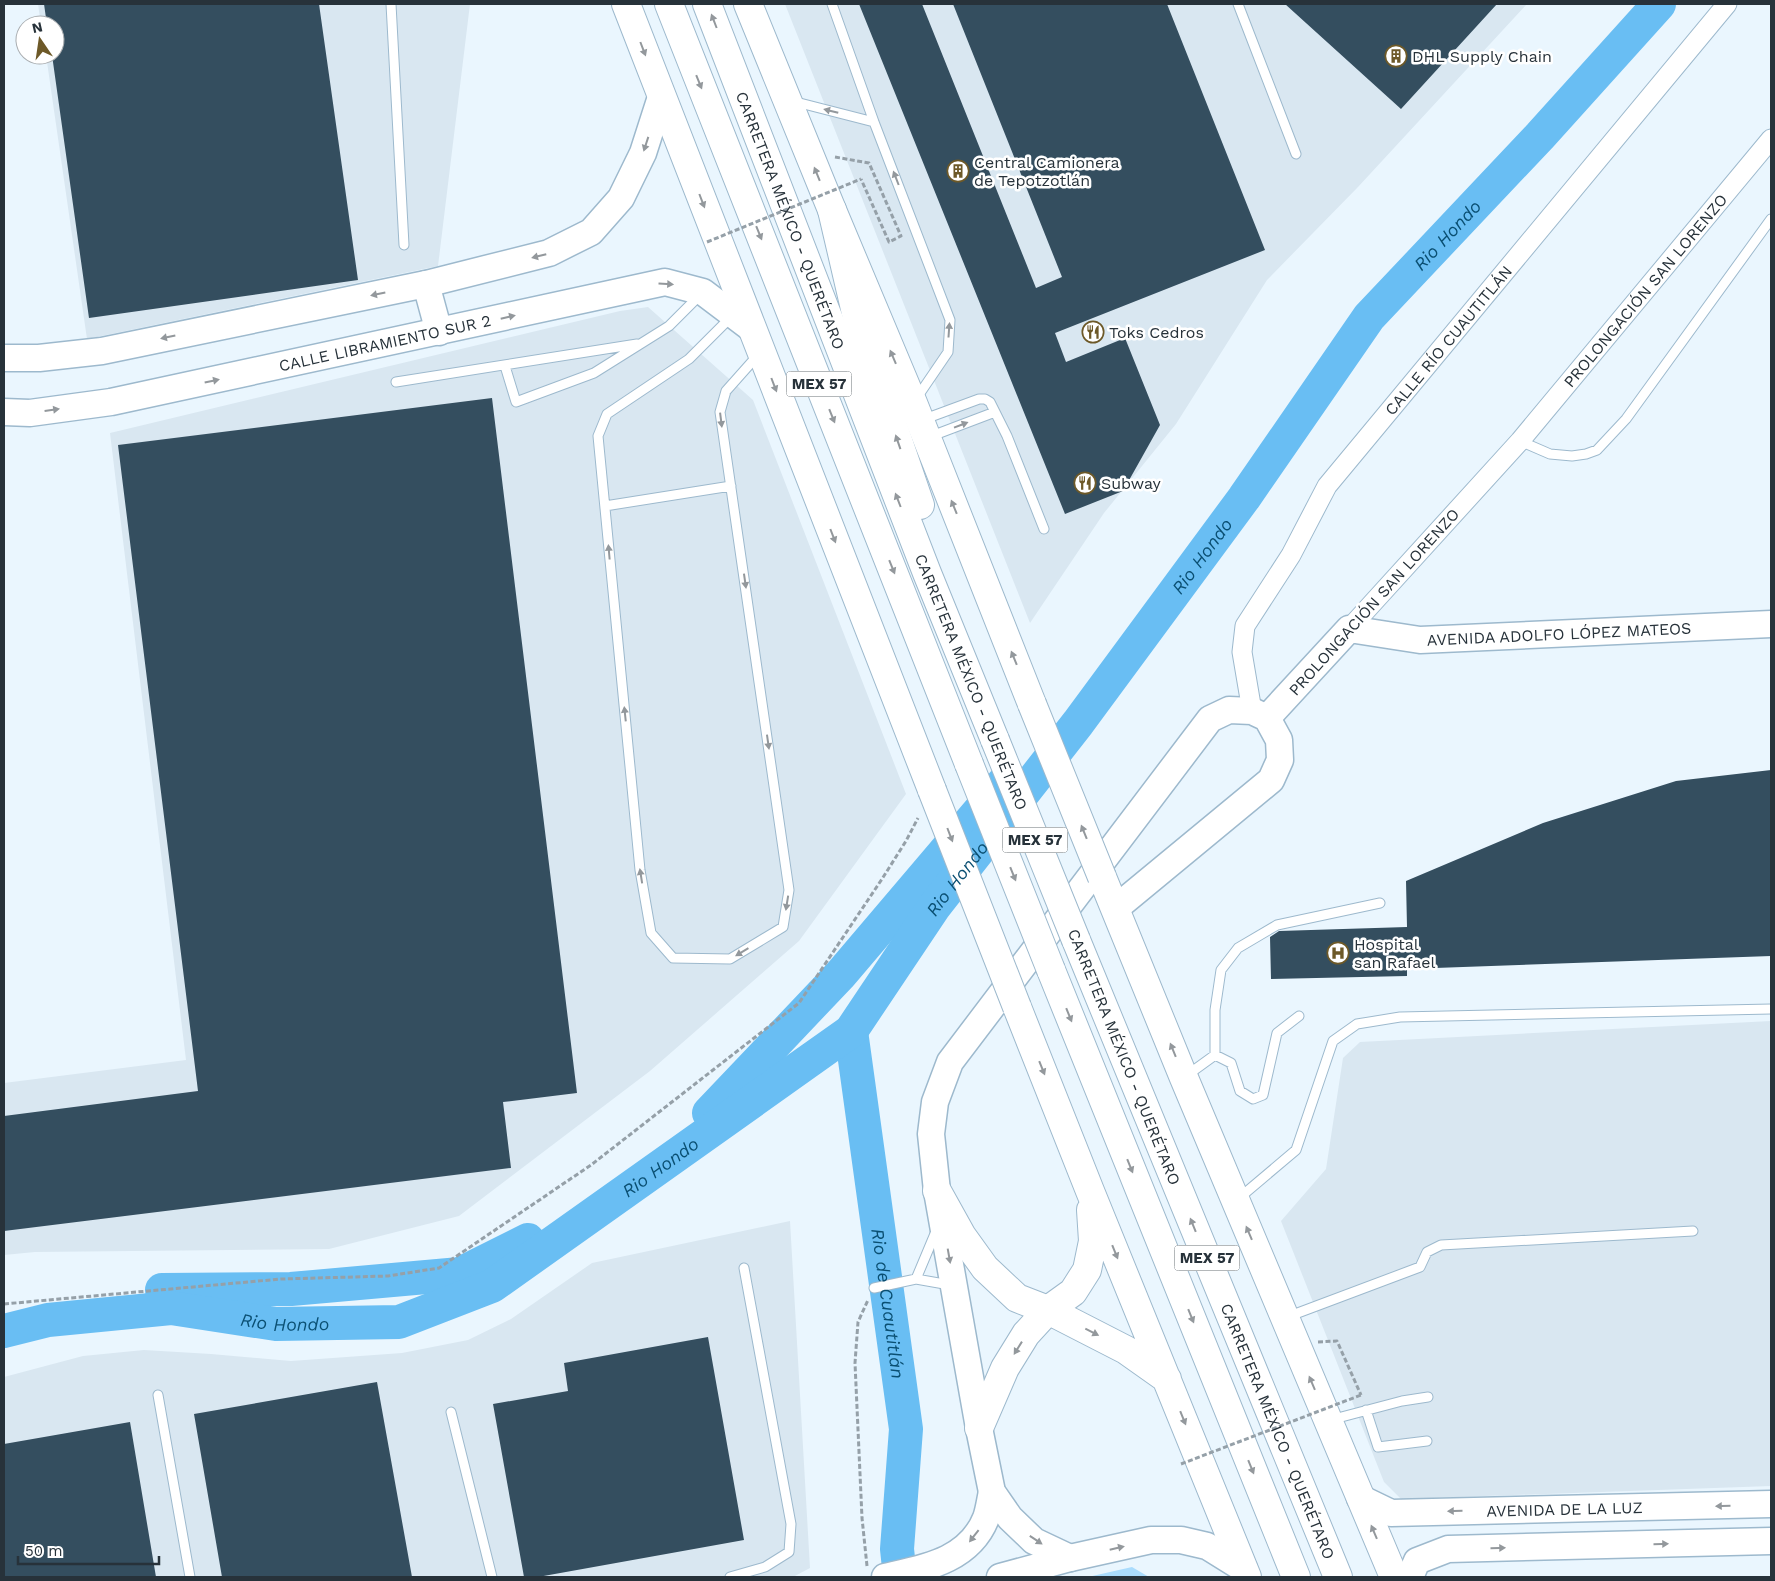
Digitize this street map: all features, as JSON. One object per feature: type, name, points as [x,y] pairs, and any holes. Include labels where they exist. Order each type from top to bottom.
[{"type":"main road","points":[[626,4],[749,332],[1090,1191],[1245,1573]]},
{"type":"main road","name":"CARRETERA MÉXICO - QUERÉTARO","points":[[668,4],[1051,970],[1296,1577]]},
{"type":"main road","name":"CARRETERA MÉXICO - QUERÉTARO","points":[[707,4],[927,573],[1338,1577]]},
{"type":"main road","points":[[748,4],[920,421],[1032,704],[1184,1078],[1394,1577]]},
{"type":"main road","points":[[4,358],[39,358],[102,351],[426,284],[549,253],[591,232],[621,198],[643,153],[661,97]]},
{"type":"main road","points":[[832,210],[858,326],[927,527],[927,573]]},
{"type":"main road","name":"CALLE LIBRAMIENTO SUR 2","points":[[4,412],[30,413],[111,402],[665,282],[703,292],[749,332]]},
{"type":"main road","points":[[426,284],[439,332]]},
{"type":"main road","name":"AVENIDA ADOLFO LÓPEZ MATEOS","points":[[1349,629],[1420,640],[1771,624]]},
{"type":"main road","name":"PROLONGACIÓN SAN LORENZO","points":[[1260,715],[1349,629]]},
{"type":"main road","points":[[1070,1558],[1034,1541],[1010,1518],[992,1492],[940,1204],[931,1134],[935,1102],[950,1062],[1210,719],[1229,710],[1260,715],[1279,740],[1280,760],[1271,780],[1116,908]]},
{"type":"main road","points":[[979,1428],[1005,1368],[1026,1334],[1048,1310],[1073,1292],[1087,1270],[1093,1241],[1090,1191]]},
{"type":"main road","points":[[940,1204],[985,1268],[1016,1298],[1048,1310],[1126,1350],[1167,1379]]},
{"type":"main road","points":[[876,1572],[924,1568],[952,1558],[975,1538],[986,1518],[992,1492]]},
{"type":"main road","name":"AVENIDA DE LA LUZ","points":[[1360,1498],[1391,1513],[1771,1504]]},
{"type":"main road","points":[[1000,1577],[1070,1558],[1151,1540],[1181,1540],[1207,1546],[1245,1573]]},
{"type":"main road","points":[[1410,1577],[1417,1561],[1448,1549],[1771,1541]]},
{"type":"street","name":"CALLE RÍO CUAUTITLÁN","points":[[1260,715],[1242,652],[1245,626],[1291,555],[1327,486],[1727,4]]},
{"type":"street","name":"PROLONGACIÓN SAN LORENZO","points":[[1349,629],[1520,441],[1771,139]]},
{"type":"lane","points":[[391,4],[404,245]]},
{"type":"lane","points":[[832,4],[874,122],[950,320],[948,352],[920,421]]},
{"type":"lane","points":[[1238,4],[1296,154]]},
{"type":"lane","points":[[787,99],[874,122]]},
{"type":"lane","points":[[1520,441],[1550,454],[1572,456],[1597,450],[1626,419],[1771,219]]},
{"type":"lane","points":[[506,366],[516,402],[594,373],[669,326],[703,292]]},
{"type":"lane","points":[[749,332],[726,391],[720,412],[789,890],[784,927],[730,959],[673,958],[651,933],[640,870],[598,436],[607,414],[689,359],[749,332]]},
{"type":"lane","points":[[396,382],[642,344]]},
{"type":"lane","points":[[920,421],[979,399],[985,399],[990,402],[1007,436],[1044,529]]},
{"type":"lane","points":[[920,421],[995,412]]},
{"type":"lane","points":[[605,506],[731,486]]},
{"type":"lane","points":[[1215,1055],[1215,1010],[1222,970],[1238,948],[1277,925],[1380,903]]},
{"type":"lane","points":[[1236,1201],[1296,1150],[1333,1040],[1357,1024],[1400,1017],[1771,1009]]},
{"type":"lane","points":[[1215,1055],[1231,1063],[1240,1091],[1254,1099],[1263,1095],[1277,1033],[1299,1016]]},
{"type":"lane","points":[[1184,1078],[1215,1055]]},
{"type":"lane","points":[[916,1279],[940,1204]]},
{"type":"lane","points":[[1284,1318],[1420,1267],[1427,1252],[1441,1245],[1693,1231]]},
{"type":"lane","points":[[730,1577],[765,1567],[789,1552],[792,1524],[744,1268]]},
{"type":"lane","points":[[874,1288],[916,1279],[954,1285]]},
{"type":"lane","points":[[158,1395],[190,1577]]},
{"type":"lane","points":[[1327,1420],[1402,1401],[1428,1397]]},
{"type":"lane","points":[[1366,1410],[1378,1447],[1427,1441]]},
{"type":"lane","points":[[451,1412],[492,1577]]},
{"type":"path","points":[[707,242],[860,179],[889,242],[901,236],[869,163],[808,152]]},
{"type":"path","points":[[4,1304],[281,1279],[388,1276],[438,1268],[591,1165],[799,1003],[892,864],[932,790]]},
{"type":"path","points":[[874,1288],[858,1322],[855,1363],[862,1518],[876,1572]]},
{"type":"path","points":[[1181,1464],[1361,1395],[1337,1342]]},
{"type":"shaded area","points":[[38,4],[470,4],[438,266],[87,339],[47,65],[65,65],[65,15],[40,15]]},
{"type":"shaded area","points":[[785,4],[1527,4],[1358,187],[1267,280],[1176,424],[1104,513],[1030,623]]},
{"type":"shaded area","points":[[648,307],[753,400],[906,794],[799,941],[650,1071],[459,1216],[329,1249],[35,1252],[4,1255],[4,1083],[186,1060],[110,433],[620,311]]},
{"type":"shaded area","points":[[1771,1021],[1771,1486],[1401,1499],[1384,1482],[1281,1221],[1326,1169],[1343,1058],[1360,1042]]},
{"type":"shaded area","points":[[790,1221],[810,1568],[793,1577],[4,1577],[4,1377],[83,1356],[144,1350],[291,1361],[402,1353],[468,1340],[511,1319],[592,1263]]},
{"type":"shaded area","points":[[1132,1567],[1149,1577],[1088,1577]]},
{"type":"building","points":[[44,4],[319,4],[358,280],[89,318],[53,65],[65,65],[65,15],[46,15]]},
{"type":"building","points":[[859,4],[922,4],[1036,288],[1062,277],[953,4],[1167,4],[1265,250],[1055,333],[1066,362],[1125,338],[1160,425],[1123,491],[1065,514]]},
{"type":"building","name":"DHL Supply Chain","points":[[1285,4],[1497,4],[1401,109]]},
{"type":"building","points":[[492,398],[577,1093],[503,1102],[511,1168],[4,1231],[4,1116],[198,1091],[118,445]]},
{"type":"building","points":[[1771,770],[1771,956],[1407,969],[1407,976],[1271,979],[1270,937],[1279,931],[1407,927],[1406,881],[1543,823],[1676,781]]},
{"type":"building","points":[[708,1337],[744,1540],[538,1577],[524,1577],[493,1404],[568,1391],[564,1363]]},
{"type":"building","points":[[377,1382],[412,1577],[222,1577],[194,1414]]},
{"type":"building","points":[[130,1422],[156,1577],[4,1577],[4,1444]]},
{"type":"waterway","name":"Rio Hondo","points":[[4,1331],[48,1320],[171,1308],[276,1324],[399,1322],[492,1286],[851,1031],[934,907],[1078,723],[1244,498],[1369,317],[1540,136],[1659,4]]},
{"type":"waterway","points":[[709,1113],[841,974],[1005,781]]},
{"type":"waterway","name":"Rio de Cuautitlán","points":[[851,1031],[906,1429],[897,1549],[900,1577]]},
{"type":"waterway","points":[[162,1290],[291,1289],[460,1274],[528,1240]]},
{"type":"place","name":"DHL Supply Chain","points":[[1396,56]]},
{"type":"place","name":"Central Camionera de Tepotzotlán","points":[[958,171]]},
{"type":"place","name":"Toks Cedros","points":[[1093,332]]},
{"type":"place","name":"Subway","points":[[1085,483]]},
{"type":"place","name":"Hospital san Rafael","points":[[1338,953]]}]
